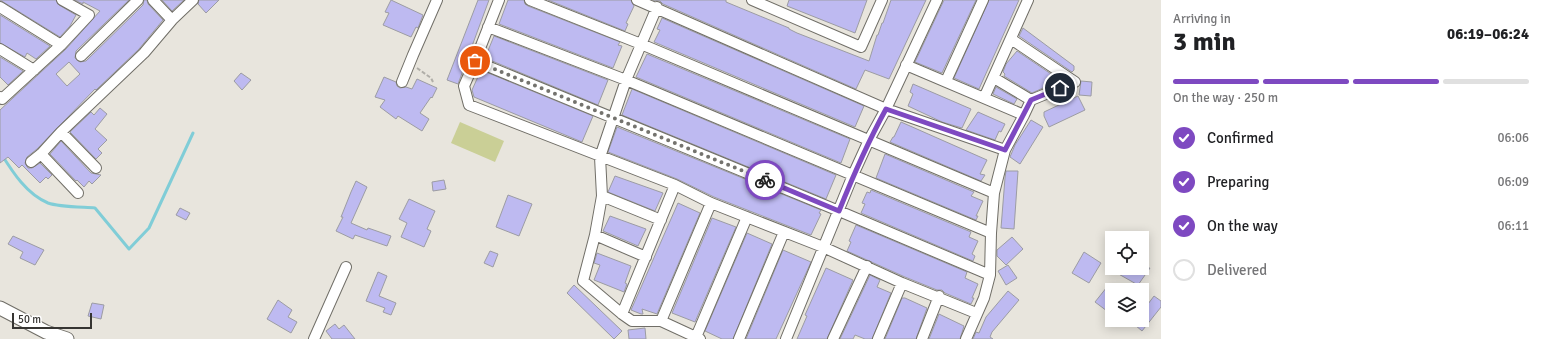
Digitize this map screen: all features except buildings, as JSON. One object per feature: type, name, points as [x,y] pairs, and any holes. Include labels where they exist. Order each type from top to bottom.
[{"type":"street","points":[[0,97],[2,99],[34,70],[61,45],[89,15],[62,0]]},
{"type":"street","points":[[80,56],[138,0]]},
{"type":"street","points":[[153,0],[172,20]]},
{"type":"street","points":[[31,162],[144,53],[172,20],[194,0]]},
{"type":"street","points":[[402,82],[437,0]]},
{"type":"street","points":[[499,0],[464,86],[469,105],[675,185],[711,203],[823,247],[902,283],[939,296],[976,313]]},
{"type":"street","points":[[530,0],[641,44],[994,193]]},
{"type":"street","points":[[637,0],[657,7],[886,109],[1005,150]]},
{"type":"street","points":[[752,0],[862,47],[882,0]]},
{"type":"street","points":[[786,339],[853,175],[937,0]]},
{"type":"street","points":[[946,81],[983,0]]},
{"type":"street","points":[[984,98],[1028,0]]},
{"type":"street","points":[[0,7],[61,45]]},
{"type":"street","points":[[657,7],[626,80],[600,157],[602,196],[595,235],[583,281],[632,321],[661,320],[698,338],[747,217]]},
{"type":"street","points":[[488,26],[626,80],[990,233]]},
{"type":"street","points":[[966,339],[976,313],[984,298],[990,275],[990,233],[994,193],[1005,150],[1031,100],[1075,82],[1010,39]]},
{"type":"street","points":[[0,50],[34,70]]},
{"type":"street","points":[[475,61],[990,275]]},
{"type":"street","points":[[906,65],[1024,115]]},
{"type":"street","points":[[994,78],[1031,100]]},
{"type":"street","points":[[61,132],[96,168]]},
{"type":"street","points":[[41,154],[78,193]]},
{"type":"street","points":[[622,314],[675,185]]},
{"type":"street","points":[[602,196],[661,220]]},
{"type":"street","points":[[661,320],[711,203]]},
{"type":"street","points":[[739,339],[784,232]]},
{"type":"street","points":[[595,235],[646,257]]},
{"type":"street","points":[[833,339],[867,266]]},
{"type":"street","points":[[314,339],[346,267]]},
{"type":"street","points":[[878,339],[902,283]]},
{"type":"street","points":[[922,339],[939,296]]},
{"type":"street","points":[[0,308],[46,332],[67,339]]},
{"type":"path","points":[[409,63],[433,82]]},
{"type":"green space","points":[[460,122],[504,141],[495,162],[451,143]]},
{"type":"waterway","points":[[0,152],[9,167],[26,188],[33,194],[48,203],[95,208],[129,249],[149,228],[193,133]]},
{"type":"way so far","points":[[475,61],[765,180]]},
{"type":"route","points":[[765,180],[839,211],[869,140],[886,109],[1005,150],[1031,100],[1060,88]]}]
